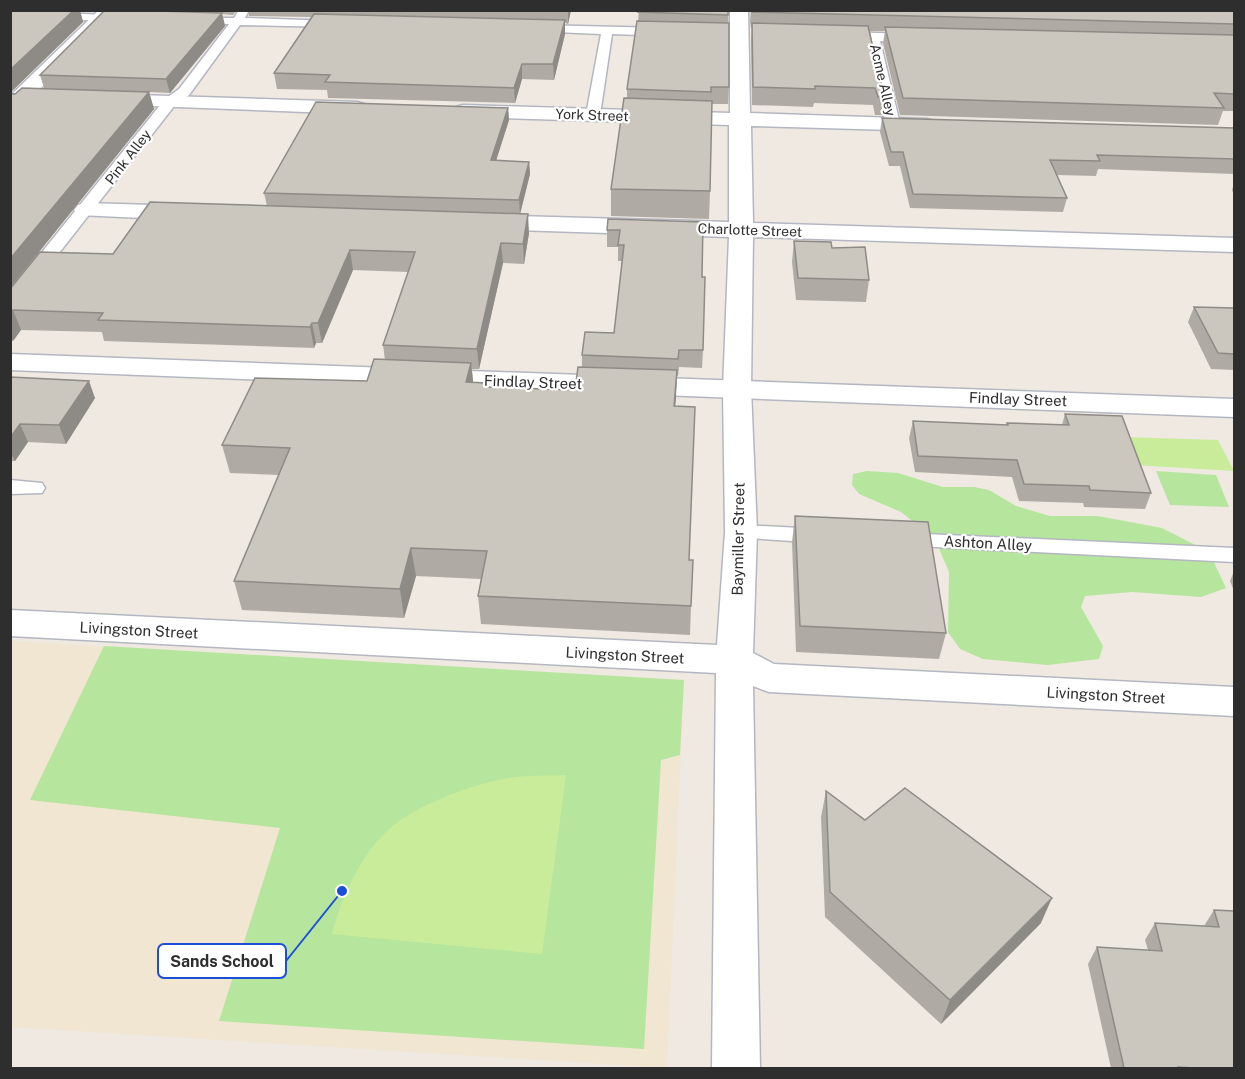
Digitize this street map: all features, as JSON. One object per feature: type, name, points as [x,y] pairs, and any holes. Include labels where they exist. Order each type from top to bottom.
[{"type":"street","name":"Baymiller Street","points":[[736,1068],[734,660],[741,532],[737,389],[741,230],[739,10]]},
{"type":"street","points":[[24,96],[113,15]]},
{"type":"street","points":[[91,100],[382,108]]},
{"type":"street","name":"York Street","points":[[440,110],[952,125]]},
{"type":"street","points":[[86,210],[205,214]]},
{"type":"street","name":"Charlotte Street","points":[[467,222],[1234,245]]},
{"type":"street","name":"Findlay Street","points":[[10,362],[1233,410]]},
{"type":"street","name":"Livingston Street","points":[[10,623],[734,660],[769,678],[1234,701]]},
{"type":"lane","points":[[10,15],[113,15]]},
{"type":"lane","points":[[182,20],[242,16],[345,24]]},
{"type":"lane","name":"Pink Alley","points":[[10,304],[170,102],[184,92],[242,16]]},
{"type":"lane","points":[[524,28],[674,32]]},
{"type":"lane","points":[[593,115],[608,31]]},
{"type":"lane","points":[[829,36],[920,38]]},
{"type":"lane","name":"Acme Alley","points":[[873,37],[893,124]]},
{"type":"lane","points":[[10,487],[35,488]]},
{"type":"lane","points":[[741,532],[845,537]]},
{"type":"lane","name":"Ashton Alley","points":[[881,539],[1234,555]]},
{"type":"shaded area","points":[[10,641],[684,680],[667,1068],[11,1027]]},
{"type":"green space","points":[[1122,437],[1218,440],[1234,471],[1133,465]]},
{"type":"green space","points":[[867,471],[898,473],[943,487],[974,487],[989,490],[1016,506],[1050,516],[1098,516],[1162,528],[1209,552],[1226,588],[1201,597],[1132,592],[1085,596],[1081,607],[1103,646],[1099,659],[1047,665],[983,659],[960,649],[948,632],[949,572],[935,539],[901,512],[859,494],[852,485],[853,474]]},
{"type":"green space","points":[[1156,471],[1216,475],[1229,507],[1170,505]]},
{"type":"green space","points":[[104,646],[684,680],[680,755],[661,760],[644,1049],[219,1021],[280,828],[30,800]]},
{"type":"green space","points":[[566,775],[542,954],[332,934],[346,893],[359,867],[385,833],[411,813],[446,796],[501,779]]},
{"type":"building","points":[[10,10],[74,10],[10,70]]},
{"type":"building","points":[[105,10],[222,13],[166,79],[40,75]]},
{"type":"building","points":[[639,10],[728,10],[728,15],[638,12]]},
{"type":"building","points":[[752,10],[1234,10],[1234,24],[752,12]]},
{"type":"building","points":[[314,14],[565,20],[553,64],[522,64],[514,88],[325,82],[330,75],[274,73]]},
{"type":"building","points":[[637,21],[729,23],[729,87],[711,87],[711,92],[627,89]]},
{"type":"building","points":[[752,23],[868,26],[884,97],[878,97],[875,88],[753,87]]},
{"type":"building","points":[[885,27],[1234,35],[1234,94],[1214,93],[1224,108],[903,98]]},
{"type":"building","points":[[22,88],[149,92],[10,259],[10,94],[15,94]]},
{"type":"building","points":[[624,98],[712,101],[710,191],[611,189]]},
{"type":"building","points":[[316,102],[508,108],[491,160],[529,162],[519,200],[264,193]]},
{"type":"building","points":[[882,118],[1234,128],[1234,159],[1097,155],[1100,161],[1050,160],[1067,198],[913,194],[903,152],[891,152]]},
{"type":"building","points":[[150,202],[528,214],[523,244],[501,243],[477,349],[383,345],[415,252],[350,250],[318,323],[312,323],[310,327],[98,320],[103,313],[13,310],[10,313],[10,289],[40,252],[113,254]]},
{"type":"building","points":[[608,219],[703,222],[702,277],[705,277],[703,350],[679,350],[678,359],[582,355],[585,332],[614,333],[624,245],[618,245],[620,230],[607,230]]},
{"type":"building","points":[[794,241],[831,242],[832,248],[865,247],[869,280],[798,278]]},
{"type":"building","points":[[1194,307],[1234,308],[1234,354],[1218,353]]},
{"type":"building","points":[[374,359],[471,363],[466,382],[486,383],[485,387],[575,390],[578,367],[677,370],[674,406],[695,407],[689,560],[693,560],[691,606],[478,596],[487,551],[411,548],[400,589],[234,581],[290,448],[222,445],[255,378],[367,381]]},
{"type":"building","points":[[10,377],[89,381],[59,425],[20,424],[10,438]]},
{"type":"building","points":[[1065,414],[1122,416],[1151,493],[1090,490],[1089,486],[1024,484],[1017,460],[918,456],[913,421],[1069,425]]},
{"type":"building","points":[[795,516],[928,522],[946,633],[800,626]]},
{"type":"building","points":[[905,788],[1052,898],[950,1000],[830,892],[826,791],[865,820]]},
{"type":"building","points":[[1214,910],[1234,911],[1234,1068],[1124,1068],[1097,947],[1162,951],[1155,923],[1219,927]]},
{"type":"place","name":"Sands School","points":[[342,891]]}]
